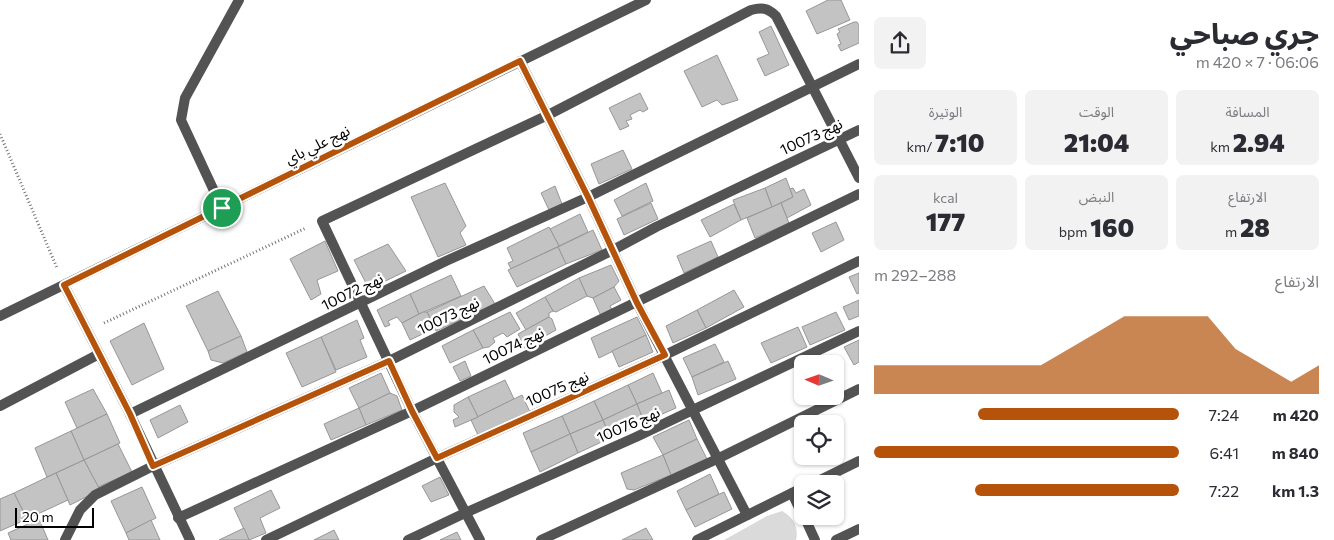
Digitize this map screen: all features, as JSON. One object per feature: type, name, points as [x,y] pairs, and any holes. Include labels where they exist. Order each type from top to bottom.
[{"type":"street","points":[[222,208],[181,120],[185,98],[238,0]]},
{"type":"street","name":"نهج علي باي","points":[[0,316],[646,0]]},
{"type":"street","points":[[480,540],[412,411],[322,221],[548,115],[751,10],[760,8],[769,9],[776,16],[859,178]]},
{"type":"street","points":[[520,61],[588,197],[637,303],[747,515]]},
{"type":"street","name":"نهج 10072","points":[[130,414],[446,261],[588,197],[859,64]]},
{"type":"street","name":"نهج 10073","points":[[65,540],[80,510],[95,495],[153,466],[389,361],[656,227],[859,130]]},
{"type":"street","name":"نهج 10074","points":[[178,518],[412,411],[859,194]]},
{"type":"street","name":"نهج 10075","points":[[266,540],[437,458],[665,355],[859,261]]},
{"type":"street","points":[[64,285],[130,414],[153,466],[190,540]]},
{"type":"street","name":"نهج 10076","points":[[408,540],[693,410],[859,331]]},
{"type":"street","points":[[0,406],[99,354]]},
{"type":"street","points":[[541,540],[717,459],[859,389]]},
{"type":"street","points":[[830,475],[859,461]]},
{"type":"street","points":[[697,540],[792,493],[794,497]]},
{"type":"street","points":[[808,525],[815,540]]},
{"type":"street","points":[[836,540],[859,529]]},
{"type":"path","points":[[0,134],[64,285]]},
{"type":"path","points":[[87,331],[322,221]]},
{"type":"shaded area","points":[[782,511],[789,516],[796,527],[796,540],[724,540],[767,516]]},
{"type":"building","points":[[828,0],[841,0],[850,20],[817,34],[806,11]]},
{"type":"building","points":[[857,22],[859,25],[859,43],[841,51],[838,45],[841,44],[837,34],[840,32],[838,29]]},
{"type":"building","points":[[771,26],[789,65],[765,76],[757,59],[769,54],[759,32]]},
{"type":"building","points":[[717,55],[738,100],[722,105],[717,100],[702,107],[684,71]]},
{"type":"building","points":[[640,93],[648,109],[643,112],[640,110],[630,115],[632,119],[626,121],[629,126],[620,130],[609,108]]},
{"type":"building","points":[[623,150],[632,169],[599,184],[591,164]]},
{"type":"building","points":[[786,178],[793,197],[772,207],[765,188]]},
{"type":"building","points":[[445,183],[466,226],[460,233],[466,245],[438,257],[411,197]]},
{"type":"building","points":[[646,183],[653,201],[622,216],[614,200]]},
{"type":"building","points":[[555,186],[562,204],[549,210],[541,193]]},
{"type":"building","points":[[765,188],[772,207],[741,220],[733,200]]},
{"type":"building","points":[[793,188],[796,193],[804,189],[811,205],[787,218],[781,203],[793,197],[790,189]]},
{"type":"building","points":[[651,203],[658,219],[624,235],[617,219]]},
{"type":"building","points":[[781,203],[789,223],[755,238],[747,218]]},
{"type":"building","points":[[734,204],[741,220],[710,237],[701,220]]},
{"type":"building","points":[[580,214],[588,232],[559,246],[550,229]]},
{"type":"building","points":[[836,222],[844,240],[821,252],[812,233]]},
{"type":"building","points":[[549,227],[559,246],[511,269],[508,263],[513,261],[507,248]]},
{"type":"building","points":[[593,230],[602,250],[566,264],[558,247]]},
{"type":"building","points":[[325,241],[338,271],[317,280],[321,294],[311,300],[290,259]]},
{"type":"building","points":[[711,241],[718,257],[684,273],[677,256]]},
{"type":"building","points":[[388,244],[406,271],[369,289],[354,260]]},
{"type":"building","points":[[558,247],[566,264],[517,287],[508,270]]},
{"type":"building","points":[[611,265],[619,281],[614,287],[593,298],[587,296],[579,278]]},
{"type":"building","points":[[859,273],[859,293],[857,294],[849,277]]},
{"type":"building","points":[[451,275],[461,296],[419,314],[410,294]]},
{"type":"building","points":[[579,278],[587,296],[556,312],[553,311],[545,297]]},
{"type":"building","points":[[484,286],[495,304],[436,331],[427,312]]},
{"type":"building","points":[[614,287],[621,300],[610,306],[612,310],[601,316],[593,298]]},
{"type":"building","points":[[734,290],[744,307],[706,328],[697,310]]},
{"type":"building","points":[[218,291],[241,336],[208,351],[186,306]]},
{"type":"building","points":[[410,294],[419,314],[402,323],[397,317],[388,321],[390,325],[385,327],[377,310]]},
{"type":"building","points":[[545,297],[553,311],[549,313],[549,317],[526,330],[516,313]]},
{"type":"building","points":[[859,300],[859,316],[849,320],[843,307]]},
{"type":"building","points":[[697,310],[706,328],[673,343],[666,326]]},
{"type":"building","points":[[423,312],[427,312],[435,328],[410,340],[402,323]]},
{"type":"building","points":[[510,312],[520,329],[507,337],[503,333],[493,338],[495,342],[489,347],[483,348],[473,330]]},
{"type":"building","points":[[836,312],[845,330],[810,345],[802,327]]},
{"type":"building","points":[[549,317],[552,319],[556,330],[524,348],[518,334]]},
{"type":"building","points":[[637,317],[646,335],[599,358],[591,338]]},
{"type":"building","points":[[357,320],[364,338],[360,340],[367,357],[336,370],[321,337]]},
{"type":"building","points":[[144,323],[164,369],[132,385],[110,341]]},
{"type":"building","points":[[798,327],[807,347],[771,363],[761,343]]},
{"type":"building","points":[[473,330],[483,348],[450,363],[442,346]]},
{"type":"building","points":[[646,335],[653,352],[619,367],[612,351]]},
{"type":"building","points":[[241,336],[247,352],[223,363],[211,360],[208,351]]},
{"type":"building","points":[[321,337],[336,372],[302,387],[286,353]]},
{"type":"building","points":[[859,340],[859,362],[854,365],[844,347]]},
{"type":"building","points":[[715,344],[724,362],[692,377],[683,358]]},
{"type":"building","points":[[465,361],[471,376],[460,381],[453,367]]},
{"type":"building","points":[[728,361],[736,379],[698,395],[692,377]]},
{"type":"building","points":[[381,373],[390,393],[359,408],[349,388]]},
{"type":"building","points":[[653,373],[662,393],[637,404],[628,385]]},
{"type":"building","points":[[505,380],[514,399],[478,417],[468,397]]},
{"type":"building","points":[[628,385],[637,404],[603,420],[594,401]]},
{"type":"building","points":[[93,389],[107,414],[77,428],[65,402]]},
{"type":"building","points":[[669,390],[676,408],[644,422],[637,404]]},
{"type":"building","points":[[390,393],[397,396],[402,410],[366,425],[359,408]]},
{"type":"building","points":[[522,395],[530,412],[478,435],[471,420]]},
{"type":"building","points":[[468,397],[478,417],[455,427],[453,420],[459,417],[454,412],[454,405]]},
{"type":"building","points":[[594,401],[603,420],[570,434],[562,416]]},
{"type":"building","points":[[637,404],[644,422],[610,438],[603,420]]},
{"type":"building","points":[[180,405],[188,422],[158,438],[150,420]]},
{"type":"building","points":[[359,408],[366,425],[331,440],[324,424]]},
{"type":"building","points":[[107,414],[120,443],[84,460],[71,431]]},
{"type":"building","points":[[562,416],[570,434],[531,452],[523,433]]},
{"type":"building","points":[[603,420],[610,438],[578,453],[570,434]]},
{"type":"building","points":[[689,420],[697,439],[663,455],[653,437]]},
{"type":"building","points":[[71,431],[84,460],[47,477],[35,448]]},
{"type":"building","points":[[570,434],[578,453],[540,472],[531,452]]},
{"type":"building","points":[[697,439],[707,459],[671,475],[663,455]]},
{"type":"building","points":[[118,444],[132,472],[98,487],[84,460]]},
{"type":"building","points":[[663,455],[671,475],[634,490],[627,489],[621,473]]},
{"type":"building","points":[[84,460],[100,490],[70,505],[56,473]]},
{"type":"building","points":[[56,473],[68,500],[27,519],[14,493]]},
{"type":"building","points":[[710,474],[719,494],[686,510],[677,491]]},
{"type":"building","points":[[440,477],[449,495],[431,502],[422,486]]},
{"type":"building","points":[[142,487],[156,518],[126,533],[111,501]]},
{"type":"building","points":[[271,490],[280,508],[260,518],[266,533],[249,540],[234,508]]},
{"type":"building","points":[[724,492],[732,509],[695,527],[686,510]]},
{"type":"building","points":[[14,493],[27,519],[0,531],[0,499]]},
{"type":"building","points":[[39,519],[48,540],[11,540],[8,533]]},
{"type":"building","points":[[151,520],[160,540],[129,540],[126,533]]},
{"type":"building","points":[[244,528],[249,540],[219,540]]},
{"type":"building","points":[[646,528],[653,540],[622,540]]},
{"type":"building","points":[[334,530],[339,540],[314,540]]},
{"type":"building","points":[[457,532],[461,540],[440,540]]},
{"type":"route","points":[[520,61],[588,197],[637,303],[665,355],[437,458],[412,411],[389,361],[153,466],[130,414],[64,285],[222,208],[520,61]]}]
